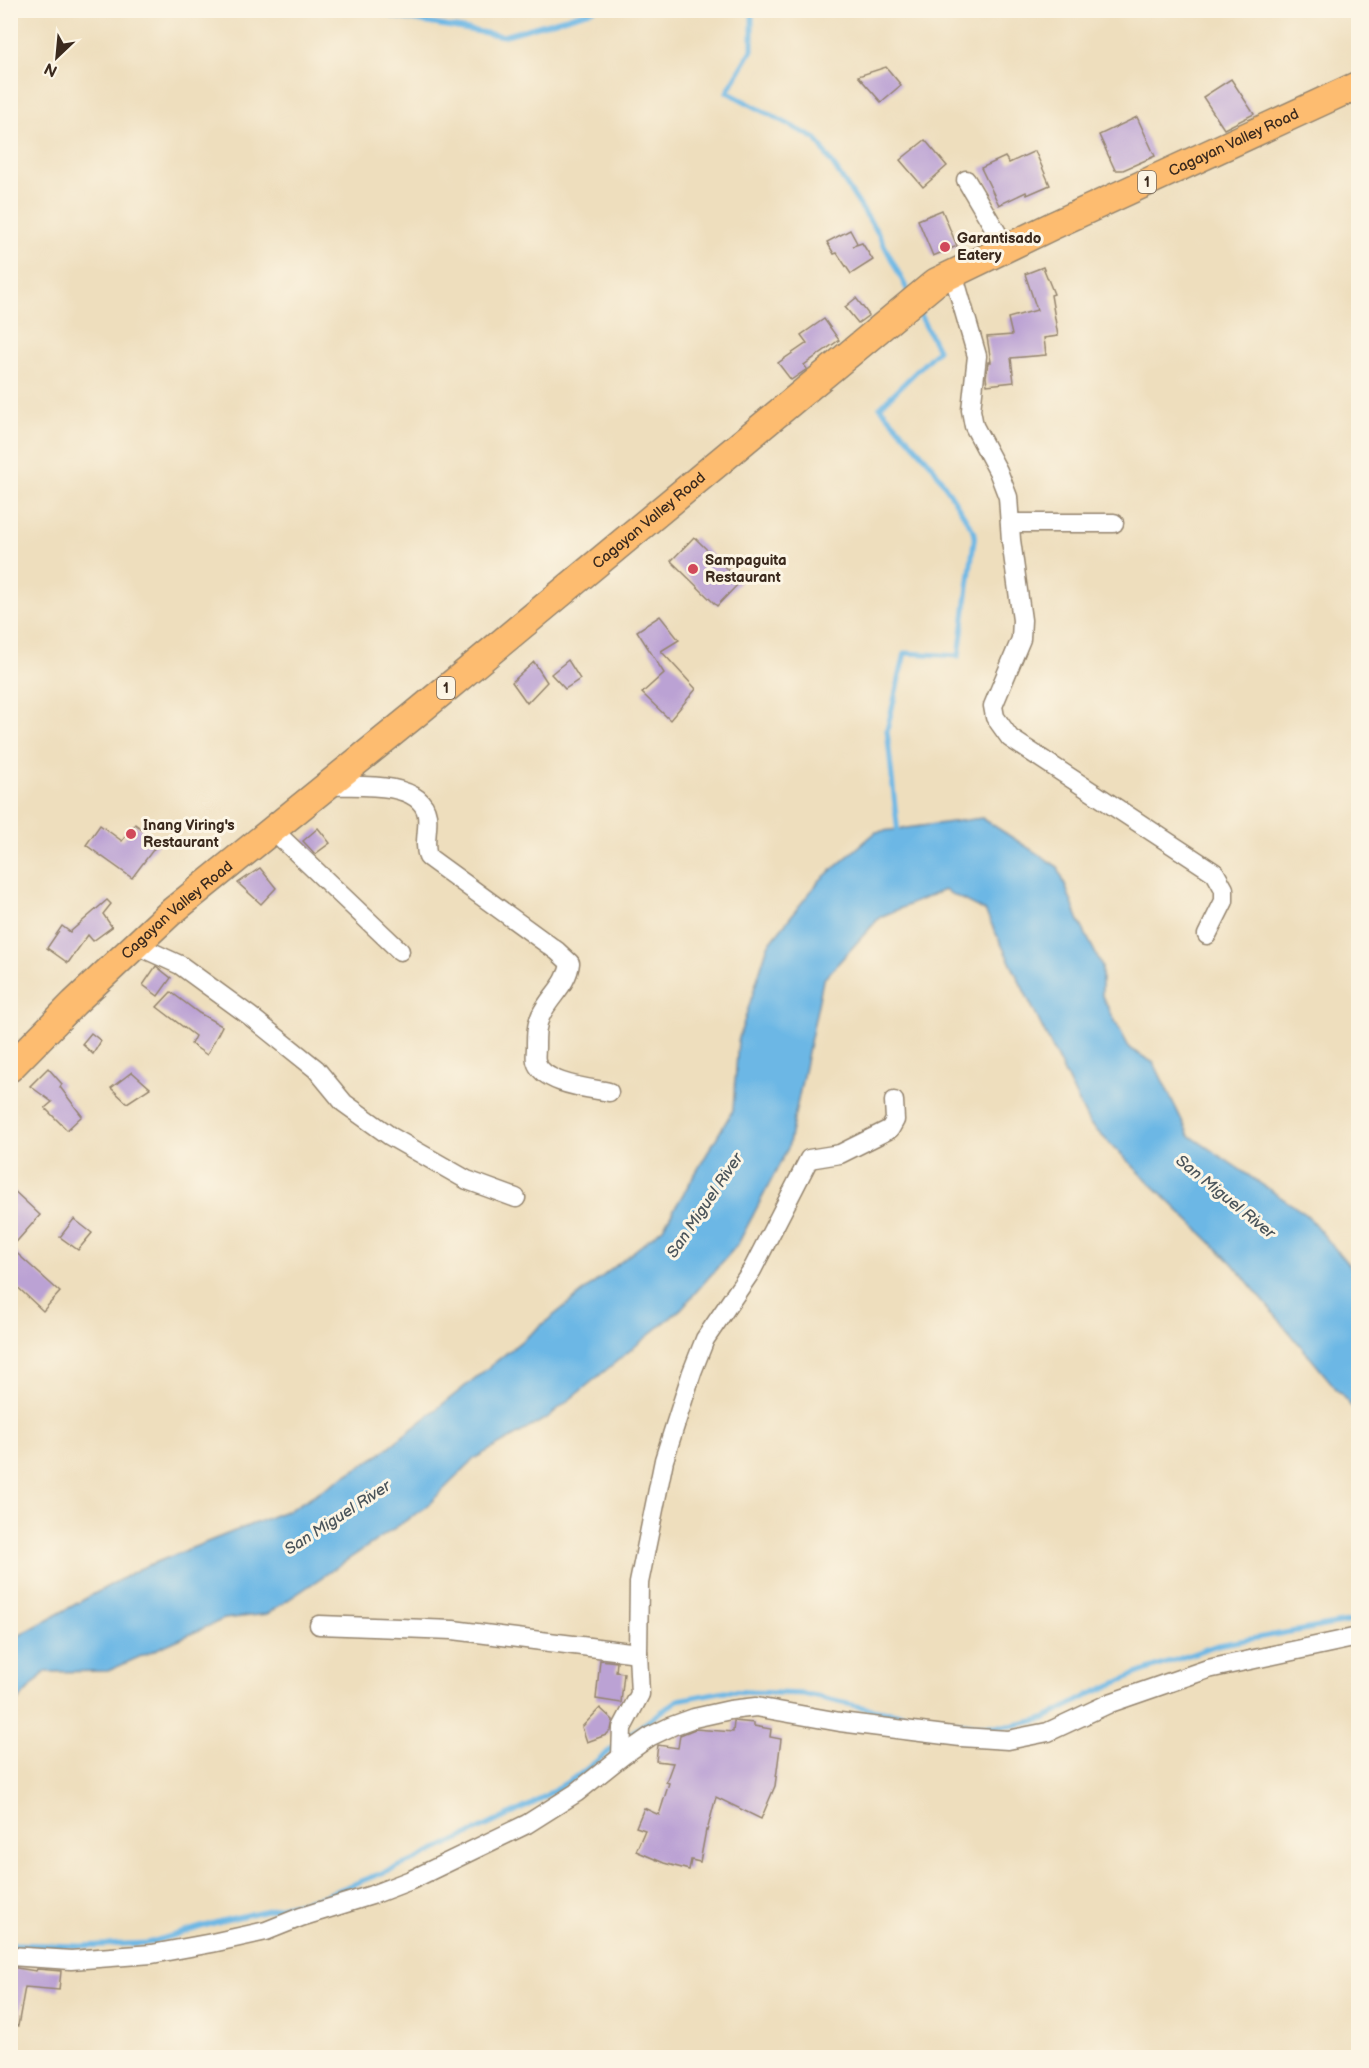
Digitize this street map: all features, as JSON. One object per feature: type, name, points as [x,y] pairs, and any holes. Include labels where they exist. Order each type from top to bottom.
[{"type":"highway","name":"Cagayan Valley Road","points":[[10,1068],[74,1003],[170,913],[327,786],[891,318],[945,278],[1359,85]]},
{"type":"street","points":[[966,180],[1006,248]]},
{"type":"street","points":[[945,278],[977,356],[971,410],[974,426],[998,471],[1008,497],[1011,523],[1011,540],[1022,620],[1021,639],[993,706],[995,717],[1010,738],[1215,873],[1224,889],[1224,901],[1207,935]]},
{"type":"street","points":[[1011,523],[1114,523]]},
{"type":"street","points":[[327,786],[370,786],[404,791],[415,796],[424,806],[427,817],[425,850],[428,857],[557,951],[570,963],[570,972],[541,1015],[536,1032],[536,1061],[549,1077],[561,1082],[609,1092]]},
{"type":"street","points":[[273,830],[400,951]]},
{"type":"street","points":[[136,945],[180,965],[250,1016],[316,1069],[344,1104],[390,1136],[467,1180],[516,1198]]},
{"type":"street","points":[[621,1757],[622,1728],[640,1694],[639,1583],[664,1460],[705,1339],[752,1270],[809,1159],[840,1154],[890,1130],[895,1120],[894,1101]]},
{"type":"street","points":[[319,1625],[453,1630],[638,1653]]},
{"type":"street","points":[[10,1956],[71,1960],[152,1954],[266,1931],[301,1917],[372,1895],[411,1880],[470,1852],[553,1809],[651,1736],[672,1726],[721,1712],[756,1707],[840,1722],[970,1738],[1008,1740],[1048,1732],[1110,1703],[1208,1669],[1359,1637]]},
{"type":"water","name":"San Miguel River","points":[[982,818],[1058,867],[1079,921],[1102,966],[1102,996],[1130,1049],[1154,1063],[1189,1135],[1307,1215],[1358,1276],[1358,1415],[1232,1263],[1089,1123],[985,911],[944,890],[880,917],[823,980],[788,1148],[738,1244],[681,1309],[547,1418],[475,1458],[426,1507],[267,1614],[224,1619],[108,1671],[45,1672],[11,1708],[11,1640],[139,1569],[293,1508],[379,1455],[663,1228],[733,1110],[738,1041],[768,945],[819,881],[876,832]]},
{"type":"building","points":[[886,67],[901,85],[881,102],[858,76]]},
{"type":"building","points":[[1231,79],[1254,114],[1224,129],[1203,97]]},
{"type":"building","points":[[1137,117],[1155,156],[1123,170],[1115,170],[1099,135]]},
{"type":"building","points":[[925,140],[947,166],[923,187],[900,160]]},
{"type":"building","points":[[1035,151],[1050,185],[1027,195],[1026,192],[999,205],[981,168],[1005,157],[1009,163]]},
{"type":"building","points":[[942,210],[957,246],[933,256],[918,220]]},
{"type":"building","points":[[850,230],[857,243],[853,246],[862,243],[873,260],[851,274],[827,242]]},
{"type":"building","points":[[1043,267],[1054,294],[1051,295],[1058,336],[1044,338],[1046,355],[1011,358],[1014,382],[987,385],[988,362],[991,362],[987,337],[1012,335],[1008,318],[1037,310],[1025,274]]},
{"type":"building","points":[[856,298],[869,315],[858,323],[845,307]]},
{"type":"building","points":[[824,319],[839,340],[804,365],[807,369],[791,380],[778,363],[807,343],[801,335]]},
{"type":"building","points":[[694,537],[740,582],[717,606],[671,561]]},
{"type":"building","points":[[660,616],[679,640],[661,651],[696,689],[670,720],[642,693],[664,673],[637,631]]},
{"type":"building","points":[[568,660],[580,679],[565,689],[551,674]]},
{"type":"building","points":[[534,662],[547,682],[527,703],[512,682]]},
{"type":"building","points":[[135,824],[159,842],[132,878],[86,845],[100,825],[122,841]]},
{"type":"building","points":[[318,828],[330,843],[315,854],[303,841]]},
{"type":"building","points":[[260,868],[276,888],[261,904],[238,883]]},
{"type":"building","points":[[107,900],[111,904],[103,914],[112,927],[93,941],[88,935],[68,963],[47,948],[62,926],[70,932]]},
{"type":"building","points":[[156,966],[171,978],[158,996],[143,985]]},
{"type":"building","points":[[171,992],[199,1013],[222,1026],[207,1055],[191,1044],[195,1036],[157,1007]]},
{"type":"building","points":[[91,1033],[101,1041],[93,1054],[82,1044]]},
{"type":"building","points":[[48,1068],[62,1084],[60,1087],[82,1116],[67,1130],[45,1108],[52,1102],[30,1086]]},
{"type":"building","points":[[132,1072],[150,1088],[127,1103],[111,1088]]},
{"type":"building","points":[[10,1187],[40,1215],[11,1248],[60,1292],[43,1311],[10,1280]]},
{"type":"building","points":[[74,1219],[92,1233],[78,1250],[60,1237]]},
{"type":"building","points":[[600,1660],[617,1662],[616,1672],[624,1673],[621,1703],[596,1699]]},
{"type":"building","points":[[600,1708],[613,1720],[611,1730],[606,1735],[587,1742],[582,1727]]},
{"type":"building","points":[[734,1721],[754,1723],[754,1726],[771,1729],[770,1737],[781,1739],[775,1786],[761,1819],[716,1797],[706,1830],[700,1862],[691,1860],[689,1870],[664,1863],[636,1851],[645,1830],[636,1827],[644,1808],[659,1815],[669,1783],[666,1782],[673,1763],[656,1761],[658,1745],[678,1748],[680,1735],[695,1729],[733,1732]]},
{"type":"building","points":[[10,1967],[36,1971],[37,1969],[61,1971],[59,1990],[25,1987],[18,2026],[10,2025]]},
{"type":"waterway","points":[[382,10],[394,17],[503,36],[594,10]]},
{"type":"waterway","points":[[752,10],[752,50],[727,92],[816,139],[878,233],[910,295]]},
{"type":"waterway","points":[[898,834],[887,730],[905,653],[959,656],[975,533],[932,465],[880,407],[938,350],[917,309]]},
{"type":"waterway","points":[[627,1736],[678,1700],[725,1691],[803,1694],[866,1708],[975,1726],[1010,1726],[1044,1719],[1091,1694],[1136,1674],[1217,1645],[1358,1620]]},
{"type":"waterway","points":[[10,1944],[80,1946],[148,1943],[221,1921],[318,1898],[415,1860],[532,1804],[579,1775],[618,1744]]},
{"type":"place","name":"Garantisado Eatery","points":[[945,247]]},
{"type":"place","name":"Sampaguita Restaurant","points":[[693,569]]},
{"type":"place","name":"Inang Viring's Restaurant","points":[[131,834]]}]
